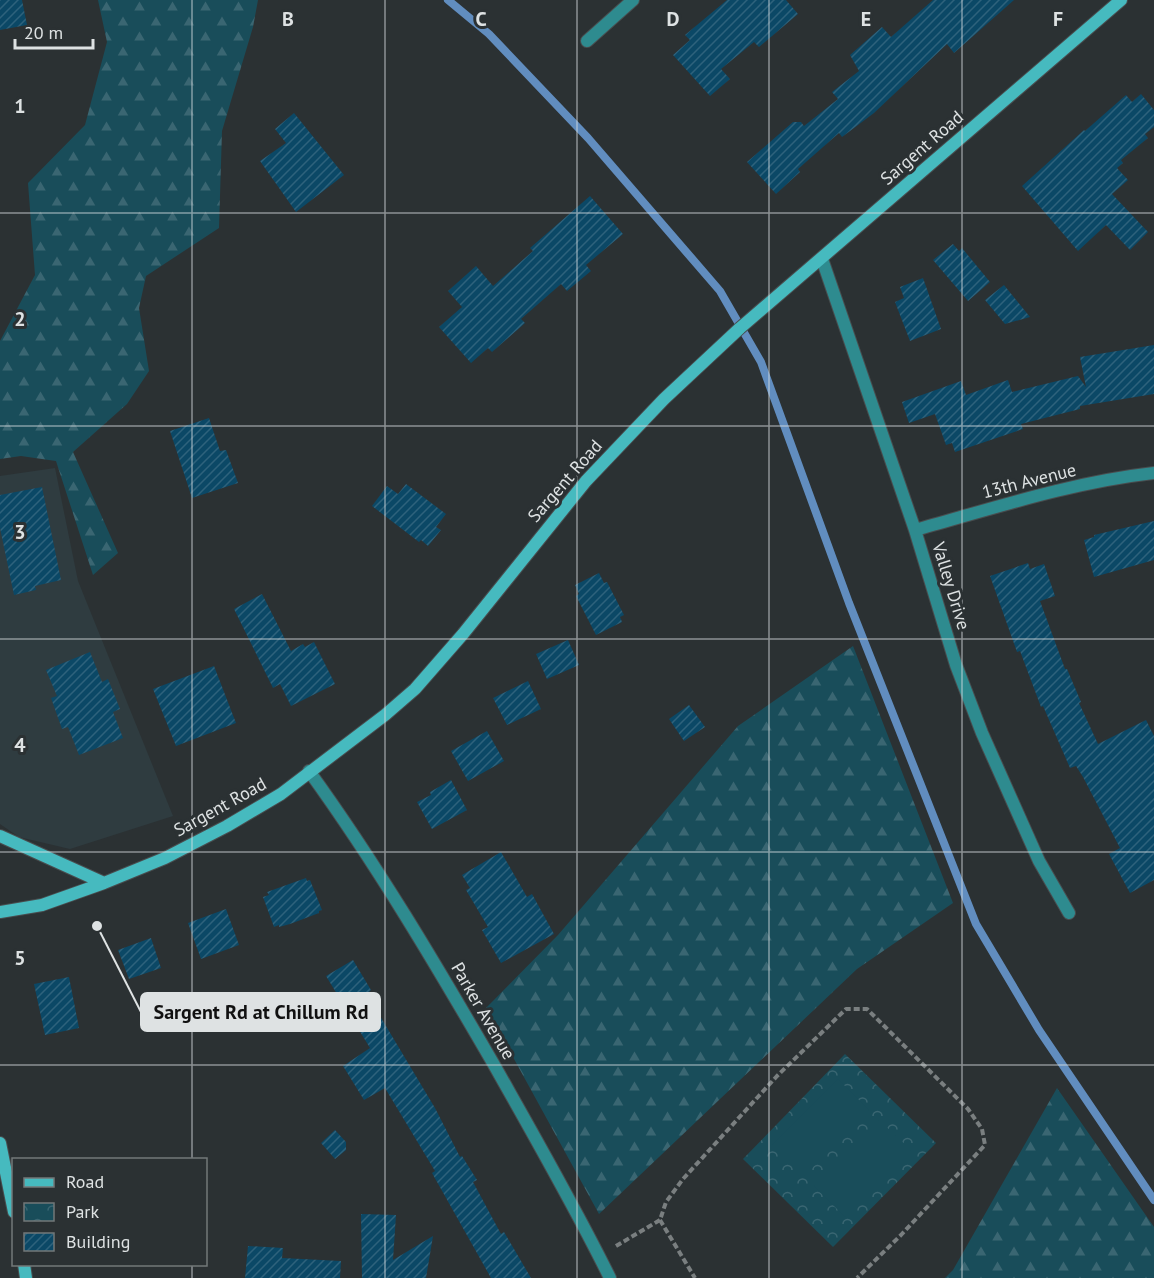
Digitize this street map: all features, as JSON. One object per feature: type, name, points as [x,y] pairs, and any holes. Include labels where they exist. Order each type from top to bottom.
[{"type":"main road","name":"Sargent Road","points":[[0,912],[42,905],[165,858],[261,807],[385,716],[416,689],[586,481],[664,399],[733,334],[1121,0]]},
{"type":"main road","points":[[0,836],[104,883]]},
{"type":"main road","points":[[0,1143],[12,1202]]},
{"type":"street","points":[[587,41],[633,0]]},
{"type":"street","name":"Valley Drive","points":[[822,259],[915,530],[956,665],[982,733],[1038,861],[1069,913]]},
{"type":"street","name":"13th Avenue","points":[[915,530],[1061,490],[1154,472]]},
{"type":"street","name":"Parker Avenue","points":[[309,771],[360,843],[467,1018],[539,1144],[610,1278]]},
{"type":"path","points":[[599,1256],[660,1220],[666,1202],[683,1179],[777,1076],[846,1009],[867,1009],[968,1109],[982,1129],[985,1145],[902,1235],[857,1278]]},
{"type":"path","points":[[660,1220],[695,1278]]},
{"type":"shaded area","points":[[55,468],[78,581],[173,816],[70,849],[19,837],[0,824],[0,476]]},
{"type":"green space","points":[[98,0],[258,0],[253,27],[222,131],[219,228],[146,276],[139,308],[149,371],[127,404],[73,452],[118,553],[93,575],[56,461],[21,456],[0,459],[0,341],[35,275],[28,183],[85,125],[107,42]]},
{"type":"green space","points":[[853,646],[953,903],[857,969],[599,1214],[486,1008],[558,935],[738,726]]},
{"type":"green space","points":[[845,1054],[936,1143],[833,1247],[743,1159]]},
{"type":"green space","points":[[838,1079],[869,1110],[804,1176],[772,1145]]},
{"type":"green space","points":[[1057,1088],[1154,1227],[1154,1278],[945,1278],[953,1270]]},
{"type":"green space","points":[[879,1120],[911,1150],[845,1217],[814,1186]]},
{"type":"building","points":[[0,0],[22,0],[27,25],[0,30]]},
{"type":"building","points":[[727,0],[786,0],[798,14],[759,47],[754,42],[721,69],[730,79],[710,96],[673,55],[690,40],[685,35]]},
{"type":"building","points":[[933,0],[1014,0],[954,53],[947,44],[874,113],[842,137],[839,133],[798,169],[800,172],[776,194],[747,162],[793,122],[801,122],[804,126],[838,99],[832,92],[859,71],[850,55],[882,27],[891,37]]},
{"type":"building","points":[[1141,94],[1154,110],[1154,127],[1145,134],[1148,138],[1121,160],[1123,163],[1117,168],[1128,180],[1112,194],[1148,232],[1130,250],[1106,225],[1078,251],[1022,186],[1126,95],[1132,102]]},
{"type":"building","points":[[294,113],[344,175],[296,212],[260,161],[286,143],[275,129]]},
{"type":"building","points":[[590,196],[623,234],[586,265],[591,271],[567,291],[561,284],[521,319],[525,323],[492,352],[488,348],[471,363],[439,327],[462,307],[448,291],[476,266],[493,286],[533,251],[530,248]]},
{"type":"building","points":[[953,244],[959,251],[962,248],[990,282],[968,301],[933,260]]},
{"type":"building","points":[[923,278],[941,329],[910,341],[895,302],[904,298],[900,287]]},
{"type":"building","points":[[1004,285],[1030,317],[1005,324],[985,300]]},
{"type":"building","points":[[1154,345],[1154,394],[1080,406],[1080,409],[1021,424],[1023,429],[955,452],[952,443],[946,445],[935,414],[909,423],[902,402],[961,381],[966,395],[1008,380],[1012,392],[1078,376],[1086,387],[1080,357]]},
{"type":"building","points":[[209,418],[220,451],[226,450],[238,483],[192,498],[170,431]]},
{"type":"building","points":[[406,484],[446,514],[436,527],[441,530],[428,546],[421,540],[419,542],[372,506],[387,486],[398,494]]},
{"type":"building","points":[[42,487],[61,580],[35,586],[36,590],[14,595],[0,528],[0,495]]},
{"type":"building","points":[[1154,521],[1154,560],[1094,577],[1084,540],[1094,535]]},
{"type":"building","points":[[1028,563],[1030,569],[1044,564],[1055,596],[1040,601],[1065,669],[1067,669],[1081,702],[1079,703],[1098,744],[1146,720],[1154,736],[1154,880],[1130,893],[1109,854],[1120,848],[1083,777],[1076,766],[1070,768],[1043,706],[1041,707],[1020,651],[1017,652],[990,576]]},
{"type":"building","points":[[599,573],[604,583],[607,582],[624,615],[620,617],[622,622],[596,635],[576,596],[579,594],[575,585]]},
{"type":"building","points":[[262,594],[291,651],[303,644],[305,647],[314,642],[335,684],[291,706],[280,684],[273,688],[234,609]]},
{"type":"building","points":[[568,640],[579,665],[547,679],[536,654]]},
{"type":"building","points":[[90,652],[102,682],[108,679],[120,709],[113,712],[123,738],[79,755],[68,727],[62,729],[51,698],[57,696],[46,670]]},
{"type":"building","points":[[214,666],[236,723],[176,746],[153,689]]},
{"type":"building","points":[[528,681],[541,709],[507,725],[493,698]]},
{"type":"building","points":[[689,705],[705,727],[684,741],[669,719]]},
{"type":"building","points":[[487,731],[504,761],[468,781],[451,751]]},
{"type":"building","points":[[451,780],[467,810],[432,829],[417,802]]},
{"type":"building","points":[[501,852],[527,897],[532,894],[554,934],[501,963],[482,930],[488,927],[466,890],[470,888],[462,875]]},
{"type":"building","points":[[306,878],[307,881],[310,880],[322,910],[290,924],[274,927],[263,897],[269,895],[267,892]]},
{"type":"building","points":[[226,909],[239,945],[201,959],[188,923]]},
{"type":"building","points":[[151,938],[161,968],[129,979],[118,950]]},
{"type":"building","points":[[353,960],[371,990],[369,992],[376,1004],[374,1006],[435,1108],[460,1157],[462,1156],[477,1180],[473,1182],[501,1234],[504,1232],[531,1278],[491,1278],[432,1173],[435,1171],[385,1088],[364,1100],[343,1066],[370,1048],[326,976]]},
{"type":"building","points":[[69,977],[79,1028],[45,1035],[34,984]]},
{"type":"building","points":[[335,1130],[346,1142],[346,1150],[335,1159],[321,1143]]},
{"type":"building","points":[[361,1214],[396,1215],[393,1260],[433,1236],[426,1278],[362,1278]]},
{"type":"building","points":[[248,1246],[283,1248],[282,1258],[341,1261],[340,1278],[245,1278]]},
{"type":"waterway","points":[[448,0],[489,34],[588,138],[720,291],[761,362],[849,603],[976,924],[1039,1030],[1154,1200]]},
{"type":"place","name":"Sargent Rd at Chillum Rd","points":[[97,926]]}]
